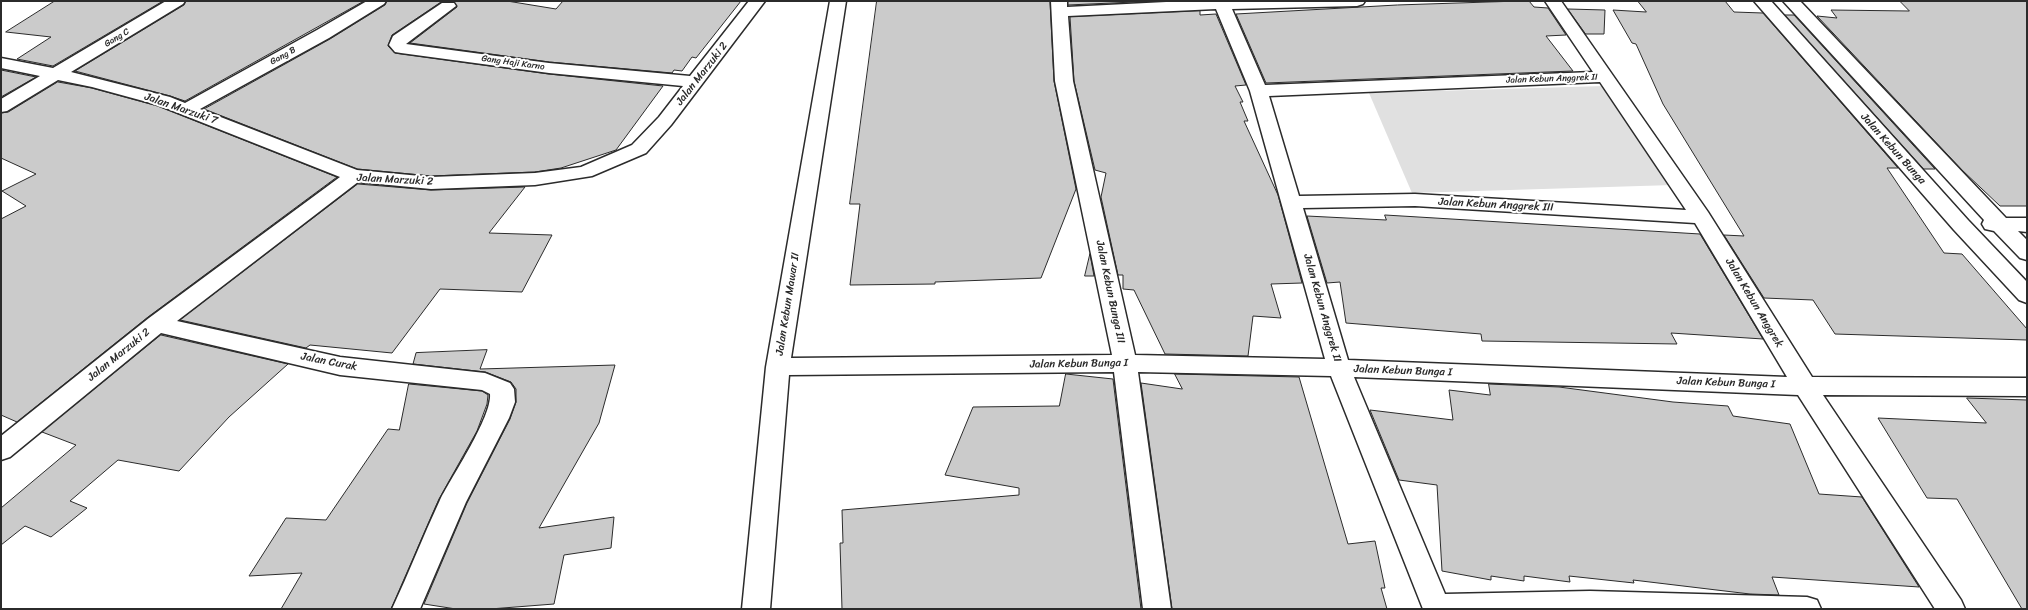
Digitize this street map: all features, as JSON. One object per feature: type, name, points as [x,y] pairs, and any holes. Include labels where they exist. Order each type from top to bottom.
[{"type":"street","name":"Gang C","points":[[1,107],[177,1]]},
{"type":"street","name":"Gang B","points":[[186,109],[323,34],[378,1]]},
{"type":"street","name":"Jalan Marzuki 2","points":[[1,450],[157,324],[354,176],[431,183],[535,180],[585,172],[639,149],[665,121],[757,1]]},
{"type":"street","name":"Jalan Kebun Mawar II","points":[[756,609],[778,367],[838,1]]},
{"type":"street","points":[[1059,6],[1357,1]]},
{"type":"street","name":"Jalan Kebun Anggrek","points":[[1552,1],[1606,77],[1701,217],[1805,386],[1951,609]]},
{"type":"street","points":[[1763,2],[1792,2],[2027,253]]},
{"type":"street","name":"Jalan Kebun Bunga","points":[[1763,2],[1961,225],[2027,296]]},
{"type":"street","name":"Jalan Kebun Anggrek II","points":[[1222,4],[1259,91],[1339,368],[1437,608]]},
{"type":"street","name":"Gang Haji Karno","points":[[448,6],[399,40],[397,45],[401,48],[548,68],[694,82]]},
{"type":"street","name":"Jalan Kebun Bunga III","points":[[1059,6],[1064,81],[1125,363],[1157,609]]},
{"type":"street","name":"Jalan Marzuki 7","points":[[1,62],[94,82],[186,109],[354,176]]},
{"type":"street","name":"Jalan Kebun Anggrek II","points":[[1259,91],[1606,77]]},
{"type":"street","name":"Jalan Kebun Anggrek III","points":[[1291,202],[1416,200],[1701,217]]},
{"type":"street","points":[[1961,225],[2027,225]]},
{"type":"street","name":"Jalan Curak","points":[[157,324],[340,366],[485,382],[502,389],[503,402],[497,418],[453,501],[406,609]]},
{"type":"street","name":"Jalan Kebun Bunga I","points":[[778,367],[1125,363],[1339,368],[1805,386],[2027,387]]},
{"type":"street","points":[[1437,608],[1590,603],[1807,609]]},
{"type":"shaded area","points":[[1603,86],[1673,185],[1412,193],[1369,93]]},
{"type":"building","points":[[55,1],[163,1],[53,66],[17,59],[51,37],[6,32]]},
{"type":"building","points":[[186,1],[364,1],[185,101],[75,71],[184,5]]},
{"type":"building","points":[[387,1],[507,1],[556,9],[563,1],[741,1],[696,58],[692,57],[682,71],[674,70],[672,73],[549,62],[410,43],[457,7],[454,2],[441,2],[392,35],[388,46],[395,53],[549,74],[663,86],[616,150],[561,168],[535,172],[431,176],[357,169],[204,109],[330,39],[385,5]]},
{"type":"building","points":[[877,1],[1050,1],[1054,81],[1076,189],[1041,278],[935,282],[935,284],[850,285],[860,204],[850,204]]},
{"type":"building","points":[[1068,1],[1156,1],[1068,5]]},
{"type":"building","points":[[1529,1],[1534,7],[1548,8],[1566,35],[1546,36],[1573,71],[1266,83],[1236,14],[1397,5]]},
{"type":"building","points":[[1638,1],[1725,1],[1734,12],[1763,13],[1898,168],[1887,168],[1944,253],[1962,254],[2027,329],[2027,340],[1835,334],[1813,300],[1764,298],[1724,235],[1744,236],[1663,104],[1636,44],[1632,43],[1613,10],[1646,12]]},
{"type":"building","points":[[1900,1],[2027,1],[2027,206],[2000,206],[1962,170],[1817,16],[1837,18],[1831,10],[1909,11]]},
{"type":"building","points":[[1568,9],[1605,10],[1604,34],[1586,34]]},
{"type":"building","points":[[1200,11],[1200,15],[1216,14],[1246,85],[1235,86],[1243,102],[1240,102],[1248,121],[1244,121],[1278,195],[1302,283],[1271,284],[1281,318],[1253,316],[1248,356],[1165,354],[1134,290],[1123,289],[1123,275],[1118,275],[1101,197],[1106,173],[1095,170],[1074,81],[1070,17]]},
{"type":"building","points":[[1785,15],[1794,15],[1935,169],[1924,169]]},
{"type":"building","points":[[1,70],[36,77],[1,97]]},
{"type":"building","points":[[58,82],[92,88],[158,106],[337,177],[148,317],[17,422],[1,415],[1,219],[26,206],[2,191],[36,174],[1,158],[1,113],[8,112]]},
{"type":"building","points":[[358,184],[431,190],[525,187],[489,233],[552,235],[522,292],[440,289],[392,353],[310,345],[306,348],[180,320]]},
{"type":"building","points":[[1385,215],[1700,234],[1763,339],[1671,333],[1677,344],[1482,341],[1481,334],[1346,323],[1340,282],[1327,283],[1307,216],[1386,220]]},
{"type":"building","points":[[1090,254],[1094,276],[1085,276]]},
{"type":"building","points":[[161,335],[288,364],[229,417],[179,471],[118,460],[70,501],[87,508],[51,537],[25,526],[1,545],[1,508],[76,445],[42,432]]},
{"type":"building","points":[[487,350],[480,369],[615,365],[599,423],[539,528],[614,517],[611,548],[564,555],[554,604],[490,609],[456,609],[424,604],[467,503],[510,419],[516,402],[516,389],[511,382],[485,372],[413,364],[416,353]]},
{"type":"building","points":[[1066,374],[1113,379],[1141,609],[842,609],[840,543],[843,543],[842,510],[1019,495],[1019,488],[945,475],[973,407],[1059,406]]},
{"type":"building","points":[[1175,374],[1299,377],[1348,544],[1375,541],[1385,588],[1381,588],[1387,609],[1172,609],[1141,383],[1182,389]]},
{"type":"building","points":[[409,384],[482,391],[488,395],[487,404],[477,431],[439,499],[391,609],[281,609],[302,573],[249,576],[286,518],[326,520],[388,429],[399,430]]},
{"type":"building","points":[[1489,384],[1559,387],[1673,402],[1728,406],[1733,416],[1790,424],[1819,494],[1862,497],[1919,587],[1772,577],[1779,595],[1750,594],[1633,580],[1634,583],[1569,576],[1570,582],[1524,576],[1524,581],[1491,576],[1491,580],[1442,571],[1437,485],[1399,480],[1370,410],[1453,420],[1449,390],[1490,395]]},
{"type":"building","points":[[1967,398],[2027,400],[2027,609],[2022,609],[1957,499],[1927,498],[1878,418],[1986,423]]}]
